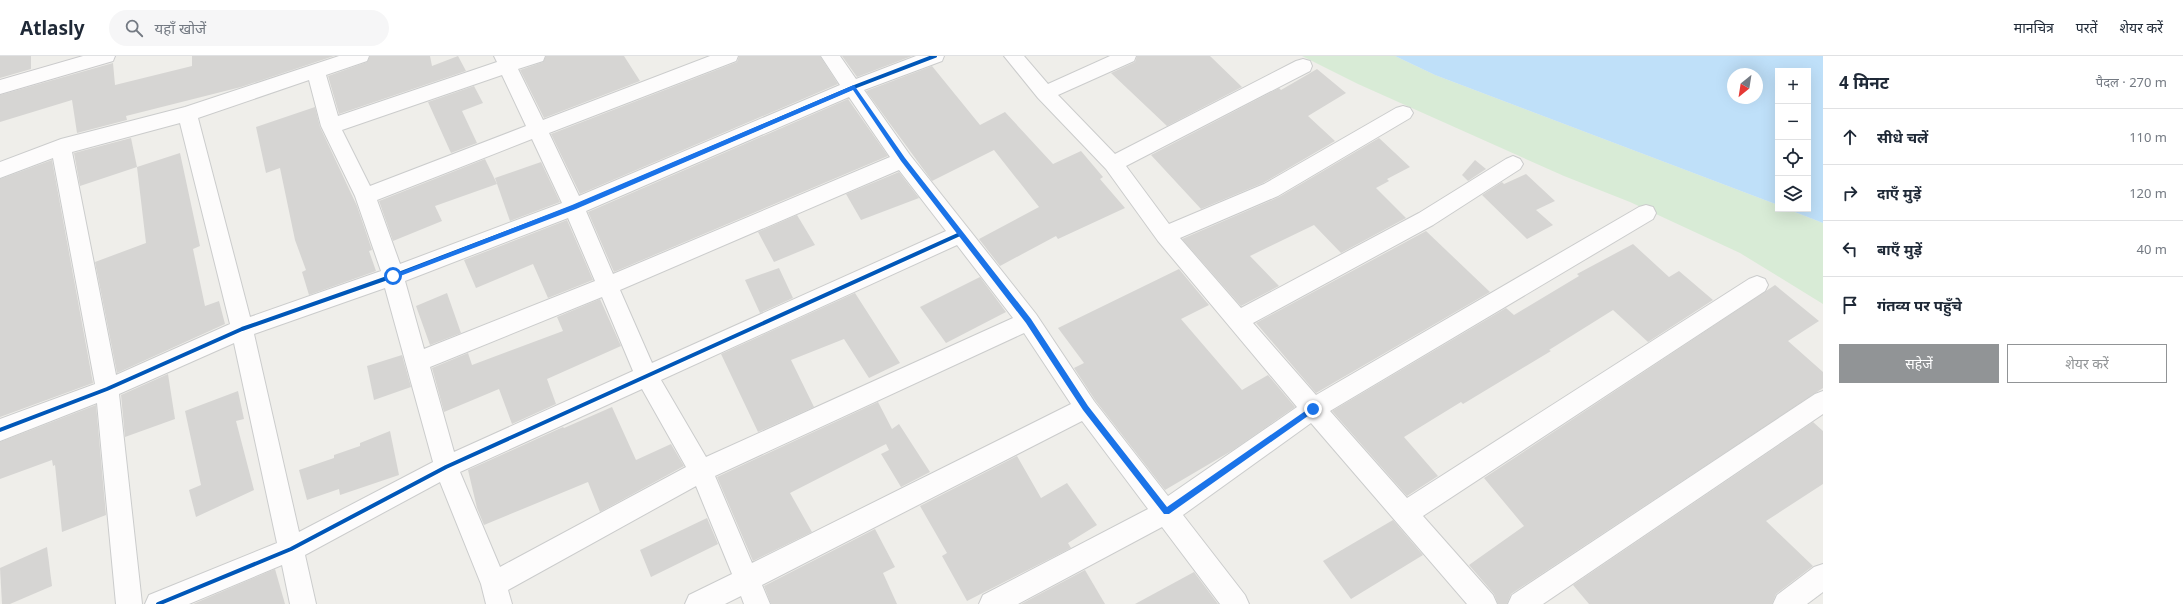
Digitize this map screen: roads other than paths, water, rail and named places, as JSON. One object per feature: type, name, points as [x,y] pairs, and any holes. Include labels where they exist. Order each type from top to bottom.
[{"type":"street","points":[[0,87],[106,56]]},
{"type":"street","points":[[0,170],[61,148],[187,114],[360,56]]},
{"type":"street","points":[[331,126],[505,61],[536,56]]},
{"type":"street","points":[[365,196],[729,56]]},
{"type":"street","points":[[830,56],[854,87],[903,160],[1028,321],[1086,408],[1236,604]]},
{"type":"street","points":[[0,430],[107,389],[242,329],[393,276],[574,207],[854,87],[934,56]]},
{"type":"street","points":[[1013,56],[1045,94],[1114,164],[1165,235],[1237,321],[1484,604]]},
{"type":"street","points":[[1045,94],[1127,56]]},
{"type":"street","points":[[505,61],[574,207],[646,375],[701,471],[757,604]]},
{"type":"street","points":[[1114,164],[1304,66]]},
{"type":"street","points":[[315,70],[331,126],[365,196],[393,276],[446,467],[496,594],[701,471],[1028,321]]},
{"type":"street","points":[[1165,235],[1271,190],[1403,113]]},
{"type":"street","points":[[187,114],[242,329],[303,604]]},
{"type":"street","points":[[61,148],[107,389],[129,604]]},
{"type":"street","points":[[418,362],[607,286],[903,160]]},
{"type":"street","points":[[1237,321],[1426,219],[1513,164]]},
{"type":"street","points":[[992,604],[1166,512],[1313,409],[1646,213]]},
{"type":"street","points":[[158,604],[292,549],[446,467],[646,375],[960,234]]},
{"type":"street","points":[[1404,514],[1757,284]]},
{"type":"street","points":[[1521,604],[1823,401]]},
{"type":"street","points":[[698,604],[746,578],[1086,408]]},
{"type":"street","points":[[1786,604],[1823,576]]},
{"type":"water","points":[[1395,56],[1823,56],[1823,223],[1795,212],[1811,212],[1811,68],[1775,68],[1775,204],[1435,75]]}]
